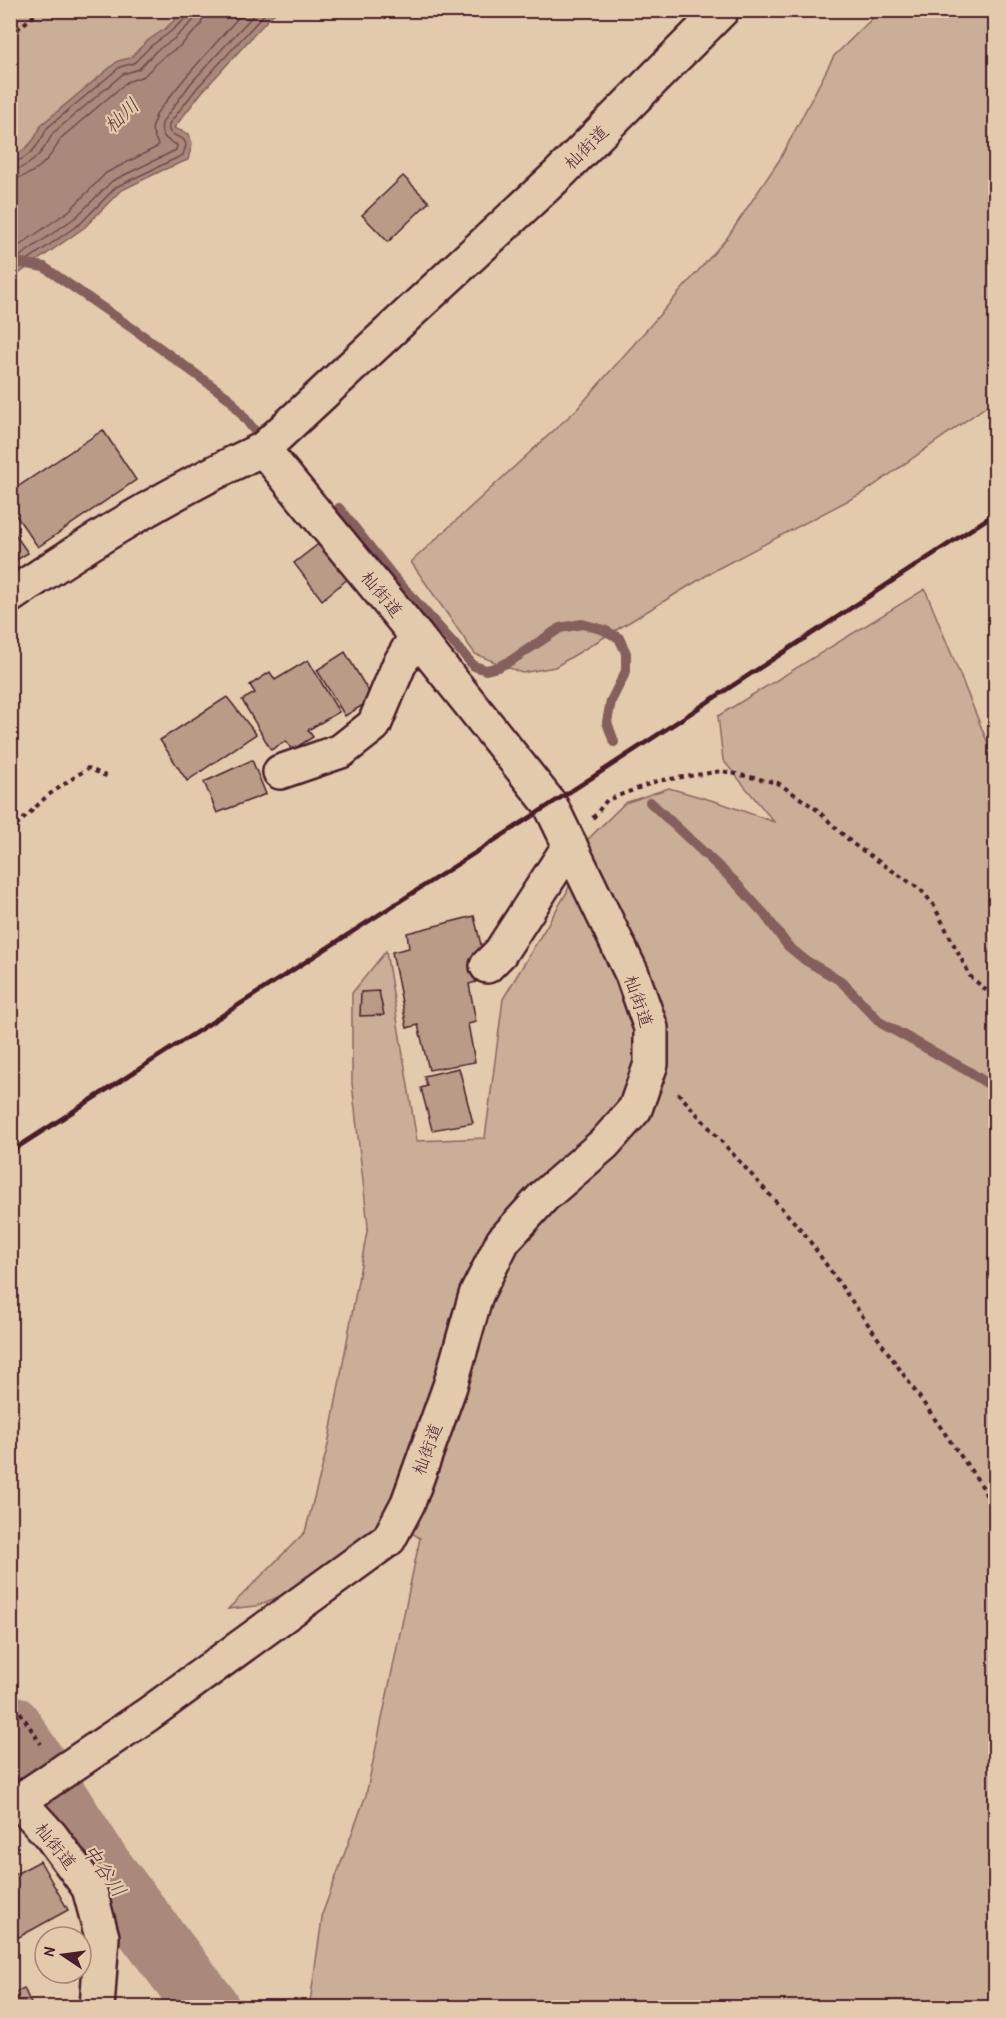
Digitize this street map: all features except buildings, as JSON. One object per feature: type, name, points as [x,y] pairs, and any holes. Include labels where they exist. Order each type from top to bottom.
[{"type":"street","name":"杣街道","points":[[97,2007],[102,1936],[89,1888],[51,1836],[33,1791],[147,1715],[389,1539],[416,1482],[450,1386],[476,1296],[503,1241],[544,1196],[604,1144],[635,1109],[651,1064],[651,1028],[632,974],[550,804],[262,449],[558,175],[722,10]]},
{"type":"street","points":[[10,596],[132,517],[210,473],[262,449]]},
{"type":"street","points":[[280,771],[340,751],[374,725],[399,665],[416,636]]},
{"type":"street","points":[[487,966],[500,953],[570,845]]},
{"type":"path","points":[[10,35],[41,10]]},
{"type":"path","points":[[10,832],[47,796],[88,768],[108,777]]},
{"type":"path","points":[[570,845],[607,800],[657,781],[722,771],[778,783],[816,809],[853,844],[921,890],[933,904],[970,976],[996,999]]},
{"type":"path","points":[[651,1064],[804,1233],[984,1489],[996,1524]]},
{"type":"path","points":[[10,1697],[33,1791]]},
{"type":"shaded area","points":[[881,10],[995,11],[995,400],[866,491],[717,569],[555,667],[522,673],[475,654],[411,562],[577,409],[727,238],[780,159],[834,56]]},
{"type":"shaded area","points":[[11,11],[202,11],[11,172]]},
{"type":"shaded area","points":[[925,589],[995,761],[995,2007],[304,2007],[310,2002],[323,1912],[366,1795],[420,1538],[391,1520],[307,1585],[256,1606],[228,1609],[305,1532],[328,1445],[368,1226],[352,1083],[352,993],[386,951],[417,1141],[485,1138],[503,999],[567,892],[582,845],[625,803],[669,788],[774,822],[723,760],[718,716]]},
{"type":"water","name":"杣川","points":[[185,10],[279,11],[272,15],[202,92],[174,128],[189,134],[192,144],[188,160],[120,191],[85,227],[11,279],[11,158],[29,144],[41,125],[118,61],[130,58]]},
{"type":"waterway","points":[[10,261],[44,267],[230,399],[254,430]]},
{"type":"waterway","points":[[339,508],[393,576],[474,666],[486,670],[498,667],[560,628],[582,624],[604,630],[619,638],[626,653],[626,671],[611,701],[607,722],[614,742]]},
{"type":"waterway","points":[[650,802],[735,882],[765,915],[788,946],[805,960],[841,981],[881,1023],[996,1089]]},
{"type":"waterway","name":"中谷川","points":[[10,1726],[100,1866],[208,2008]]},
{"type":"railway","points":[[10,1152],[610,766],[996,513]]}]
